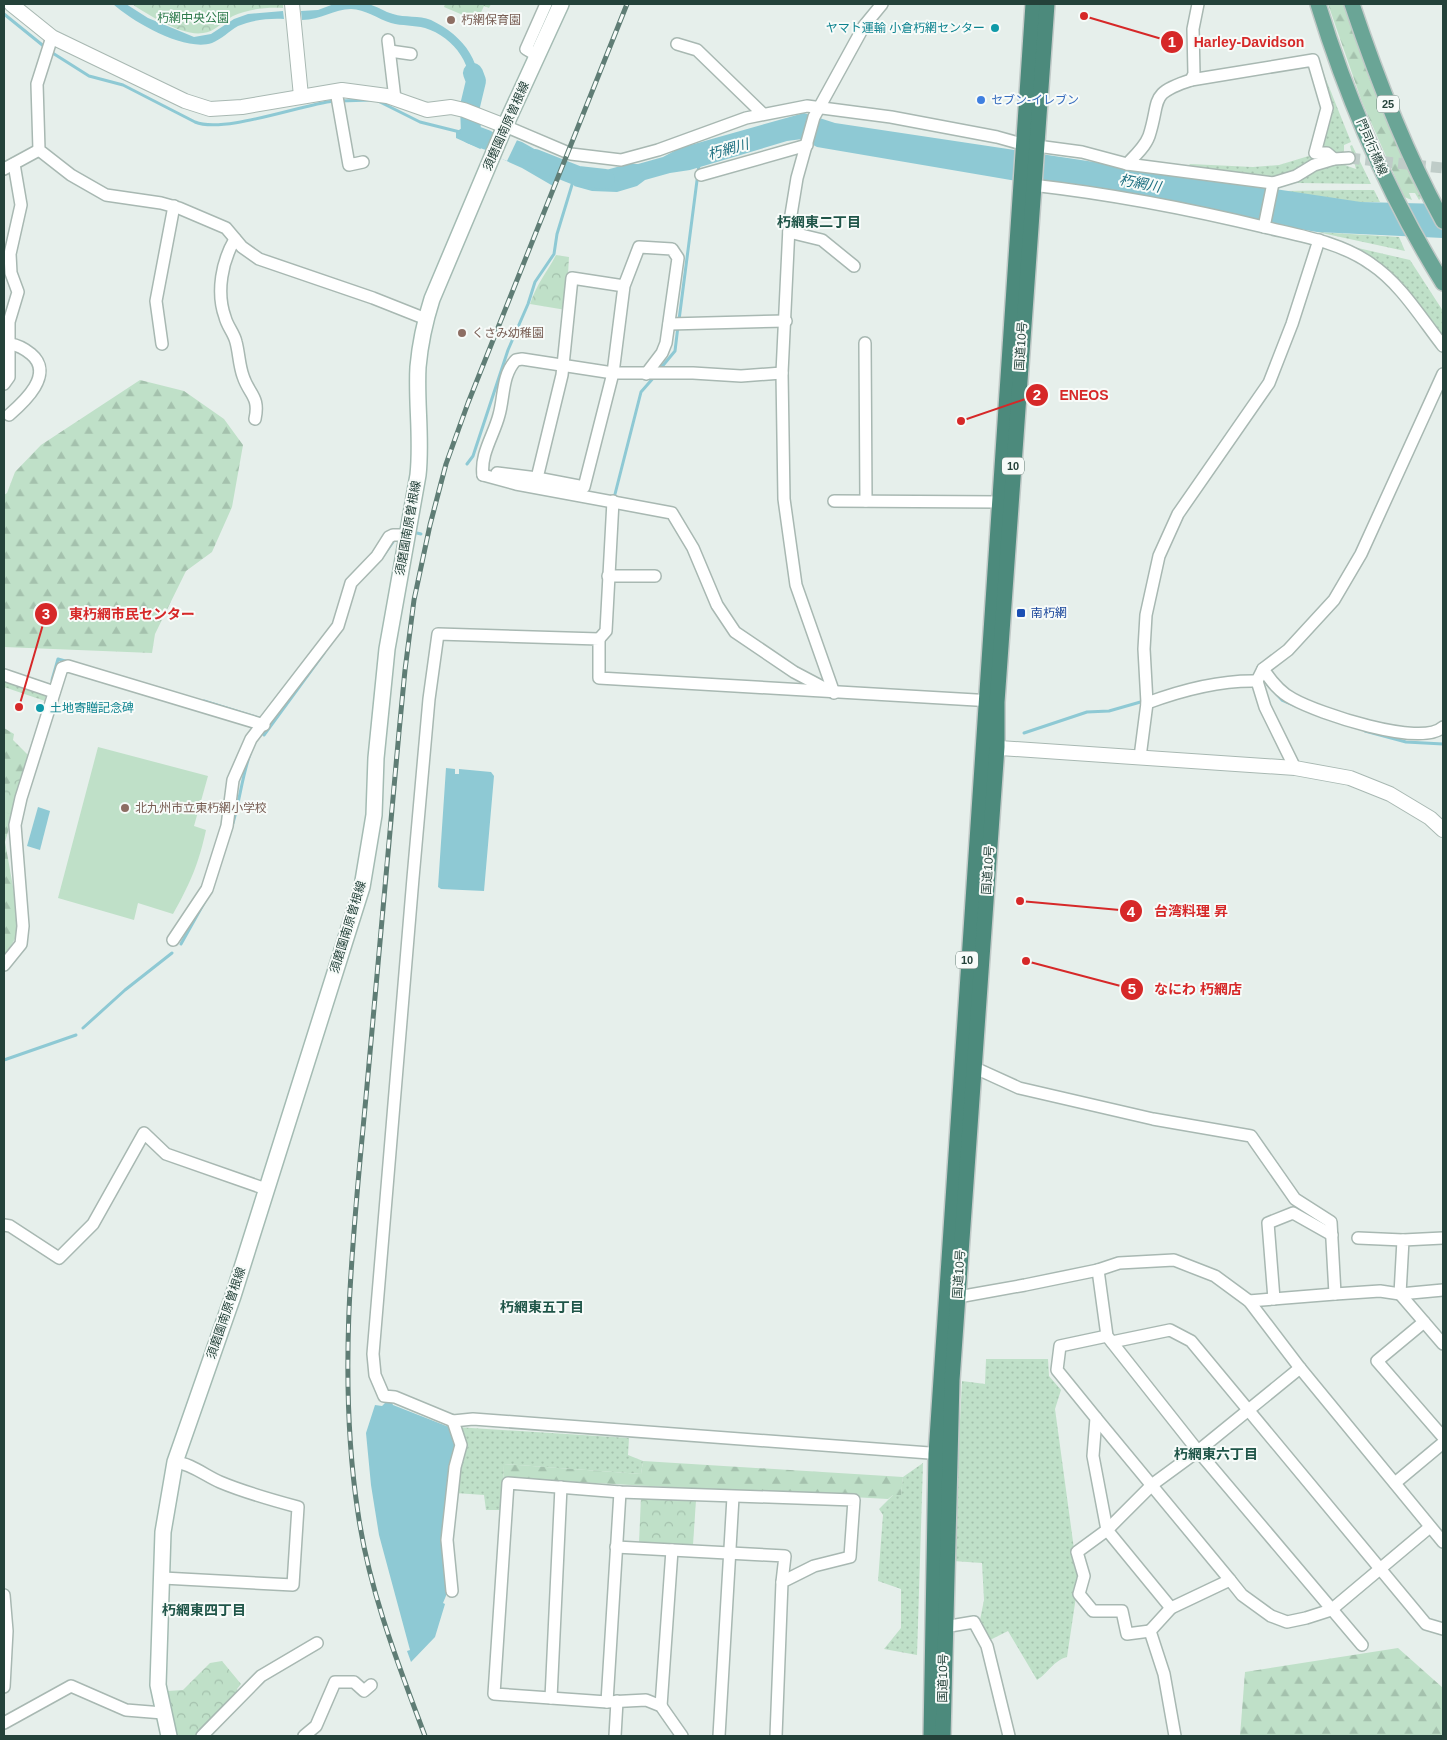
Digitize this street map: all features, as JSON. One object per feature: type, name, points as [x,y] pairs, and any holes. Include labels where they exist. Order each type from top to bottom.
[{"type":"highway","name":"国道10号","points":[[991,701],[1029,144],[1033,4]]},
{"type":"highway","name":"国道10号","points":[[1029,144],[1046,4]]},
{"type":"highway","name":"国道10号","points":[[942,1454],[958,1297],[973,1067],[990,747],[999,502],[1026,185]]},
{"type":"highway","name":"国道10号","points":[[930,1736],[938,1628],[942,1454],[990,747]]},
{"type":"highway","name":"国道10号","points":[[938,1628],[942,1736]]},
{"type":"main road","name":"須磨園南原曽根線","points":[[169,1736],[158,1685],[164,1532],[175,1462],[233,1296],[362,887],[374,815],[376,758],[387,649],[420,455],[418,367],[426,319],[432,299],[492,155],[561,4]]},
{"type":"main road","name":"門司行橋線","points":[[1318,4],[1339,68],[1377,160],[1396,201],[1443,283]]},
{"type":"main road","name":"25","points":[[1352,4],[1368,52],[1402,140],[1443,221]]},
{"type":"street","points":[[11,4],[49,45],[184,101],[210,109],[242,107],[301,96],[337,98],[364,91],[427,110],[451,107],[470,112],[504,128],[571,154],[621,160],[763,114],[808,106],[816,112],[891,118],[1082,152],[1127,164],[1272,188],[1314,165],[1334,159],[1349,158]]},
{"type":"street","points":[[538,56],[526,50],[546,4]]},
{"type":"street","points":[[834,693],[796,585],[784,499],[782,373],[789,232],[797,178],[816,112],[864,26],[882,4]]},
{"type":"street","points":[[1191,80],[1195,69],[1192,29],[1198,4]]},
{"type":"street","points":[[292,11],[301,96]]},
{"type":"street","points":[[678,44],[697,50],[763,114]]},
{"type":"street","points":[[39,150],[36,84],[49,45]]},
{"type":"street","points":[[395,99],[389,46],[411,54]]},
{"type":"street","points":[[1127,164],[1148,138],[1157,100],[1167,88],[1191,80],[1313,60],[1327,108],[1315,153],[1327,153],[1334,159]]},
{"type":"street","points":[[337,98],[349,164],[363,162]]},
{"type":"street","points":[[701,175],[807,145]]},
{"type":"street","points":[[4,384],[9,376],[9,322],[18,292],[11,273],[10,254],[21,205],[9,166],[39,150]]},
{"type":"street","points":[[39,150],[72,175],[106,196],[174,206],[226,228],[235,239],[259,259],[373,298],[426,319]]},
{"type":"street","points":[[1026,185],[1088,191],[1265,223],[1319,240],[1370,263],[1389,278],[1443,346]]},
{"type":"street","points":[[1265,223],[1272,188]]},
{"type":"street","points":[[162,344],[156,301],[174,206]]},
{"type":"street","points":[[789,232],[822,240],[854,266]]},
{"type":"street","points":[[235,239],[226,253],[222,272],[222,306],[225,318],[236,341],[242,376],[257,402],[255,418]]},
{"type":"street","points":[[1140,757],[1147,704],[1144,649],[1146,615],[1159,556],[1178,514],[1268,383],[1292,324],[1319,240]]},
{"type":"street","points":[[483,475],[493,472],[537,478],[584,488],[613,373],[624,286],[639,247],[672,250],[678,258],[675,324],[662,353],[648,374]]},
{"type":"street","points":[[537,478],[562,366],[572,278],[624,286]]},
{"type":"street","points":[[675,324],[786,321]]},
{"type":"street","points":[[865,343],[866,501]]},
{"type":"street","points":[[9,415],[34,390],[39,368],[37,361],[29,352],[10,344]]},
{"type":"street","points":[[483,475],[483,458],[499,416],[505,383],[513,362],[522,359],[613,373],[693,373],[741,376],[782,373]]},
{"type":"street","points":[[1295,768],[1265,707],[1257,682],[1264,669],[1288,650],[1334,600],[1361,554],[1443,374]]},
{"type":"street","points":[[483,475],[516,484],[672,513],[693,548],[717,605],[735,632],[794,672],[834,693]]},
{"type":"street","points":[[613,501],[606,631],[599,639],[599,678],[991,701]]},
{"type":"street","points":[[834,501],[999,502]]},
{"type":"street","points":[[172,940],[207,889],[227,826],[233,780],[251,739],[264,725],[338,626],[351,583],[377,556],[389,537],[393,535],[406,537]]},
{"type":"street","points":[[608,576],[655,576]]},
{"type":"street","points":[[599,639],[438,634],[429,700],[413,878],[373,1354],[375,1376],[384,1396],[394,1397],[452,1421],[473,1419],[942,1454]]},
{"type":"street","points":[[4,965],[21,944],[23,926],[15,825],[21,798],[62,668],[68,666],[264,725]]},
{"type":"street","points":[[1264,669],[1275,686],[1291,699],[1332,715],[1377,729],[1411,734],[1438,732],[1443,728]]},
{"type":"street","points":[[4,674],[54,692]]},
{"type":"street","points":[[1147,704],[1201,686],[1239,681],[1257,682]]},
{"type":"street","points":[[990,747],[1295,768],[1350,778],[1390,794],[1430,818],[1443,830]]},
{"type":"street","points":[[973,1067],[1019,1088],[1153,1119],[1251,1136],[1295,1199],[1331,1222],[1335,1294]]},
{"type":"street","points":[[4,1225],[10,1226],[58,1258],[93,1224],[144,1133],[166,1154],[266,1189]]},
{"type":"street","points":[[1274,1299],[1268,1224],[1293,1213],[1332,1235]]},
{"type":"street","points":[[1358,1238],[1403,1240],[1443,1238]]},
{"type":"street","points":[[1403,1240],[1400,1294],[1443,1344]]},
{"type":"street","points":[[958,1297],[1098,1270],[1119,1263],[1174,1260],[1215,1276],[1249,1301],[1300,1368],[1443,1542]]},
{"type":"street","points":[[1098,1270],[1109,1339],[1198,1451],[1331,1610],[1362,1644]]},
{"type":"street","points":[[1249,1301],[1380,1291],[1400,1294],[1443,1290]]},
{"type":"street","points":[[1424,1322],[1378,1360],[1443,1438]]},
{"type":"street","points":[[1430,1527],[1381,1569],[1331,1610],[1287,1622],[1272,1616],[1242,1595],[1153,1484],[1057,1370],[1060,1346],[1170,1330],[1190,1341],[1249,1410],[1381,1569],[1426,1624],[1443,1629]]},
{"type":"street","points":[[1230,1580],[1171,1608],[1150,1631],[1127,1634],[1122,1611],[1093,1611],[1079,1594],[1084,1576],[1078,1552],[1107,1530],[1153,1484],[1198,1451],[1300,1368]]},
{"type":"street","points":[[1096,1418],[1093,1456],[1107,1530],[1171,1608]]},
{"type":"street","points":[[452,1421],[461,1445],[455,1467],[447,1540],[452,1592]]},
{"type":"street","points":[[1395,1483],[1443,1443]]},
{"type":"street","points":[[163,1578],[293,1585],[298,1507],[244,1492],[205,1476],[182,1462],[175,1462]]},
{"type":"street","points":[[682,1736],[661,1706],[646,1700],[612,1702],[494,1694],[508,1483],[620,1492],[854,1500],[850,1557],[814,1566],[782,1582]]},
{"type":"street","points":[[551,1698],[561,1487]]},
{"type":"street","points":[[615,1736],[612,1702],[616,1546],[620,1492]]},
{"type":"street","points":[[719,1736],[733,1497]]},
{"type":"street","points":[[616,1546],[785,1556],[782,1582],[776,1736]]},
{"type":"street","points":[[661,1706],[672,1550]]},
{"type":"street","points":[[4,1595],[7,1631],[4,1687]]},
{"type":"street","points":[[938,1628],[974,1622],[987,1646],[1009,1736]]},
{"type":"street","points":[[1150,1631],[1164,1674],[1175,1736]]},
{"type":"street","points":[[202,1736],[261,1676],[318,1643]]},
{"type":"street","points":[[304,1736],[316,1726],[335,1682],[354,1682],[364,1692],[371,1685]]},
{"type":"street","points":[[4,1724],[65,1687],[71,1686],[126,1710],[163,1713]]},
{"type":"green space","name":"朽網中央公園","points":[[132,4],[283,4],[283,8],[251,10],[233,16],[211,31],[195,33],[186,32],[166,24]]},
{"type":"green space","points":[[445,4],[491,4],[489,8],[484,6],[477,21],[444,7]]},
{"type":"green space","points":[[1328,4],[1345,4],[1369,78],[1422,197],[1419,200],[1415,193],[1409,193],[1412,200],[1404,197],[1362,102]]},
{"type":"green space","points":[[1317,57],[1351,142],[1344,145],[1344,152],[1316,152],[1330,108]]},
{"type":"green space","points":[[1352,145],[1371,184],[1298,183],[1298,181],[1314,172],[1333,164],[1345,165],[1356,169],[1350,146]]},
{"type":"green space","points":[[1312,155],[1327,155],[1301,168],[1275,176],[1249,176],[1185,169],[1190,164],[1253,167],[1279,165]]},
{"type":"green space","points":[[1374,190],[1380,202],[1357,202],[1282,191]]},
{"type":"green space","points":[[1317,232],[1399,237],[1405,251]]},
{"type":"green space","points":[[1332,242],[1410,260],[1443,311],[1443,337],[1397,279]]},
{"type":"green space","points":[[556,255],[569,257],[566,310],[530,304]]},
{"type":"green space","points":[[140,380],[184,391],[224,419],[243,445],[232,507],[212,552],[186,571],[155,634],[152,653],[4,647],[4,495],[7,493],[15,472],[41,445]]},
{"type":"green space","points":[[4,679],[46,695],[45,701],[4,687]]},
{"type":"green space","points":[[4,728],[14,734],[13,740],[30,757],[5,842],[17,909],[18,933],[10,948],[4,954]]},
{"type":"green space","points":[[98,747],[208,776],[194,826],[206,830],[203,842],[193,873],[173,914],[138,903],[134,920],[58,898]]},
{"type":"green space","points":[[25,776],[13,815],[4,812],[4,786]]},
{"type":"green space","points":[[986,1359],[1048,1359],[1049,1376],[1061,1390],[1055,1409],[1074,1549],[1080,1570],[1067,1657],[1058,1661],[1037,1680],[1008,1631],[986,1642],[979,1625],[984,1600],[982,1563],[953,1561],[962,1381],[985,1384]]},
{"type":"green space","points":[[456,1427],[629,1438],[628,1455],[643,1461],[641,1474],[504,1464],[503,1510],[486,1510],[484,1495],[455,1493]]},
{"type":"green space","points":[[643,1461],[903,1477],[901,1495],[893,1495],[888,1499],[504,1478],[504,1464],[641,1474]]},
{"type":"green space","points":[[923,1463],[917,1655],[884,1649],[901,1628],[901,1589],[878,1581],[883,1515],[879,1509],[893,1495],[901,1494],[903,1477]]},
{"type":"green space","points":[[641,1497],[696,1500],[693,1545],[639,1543]]},
{"type":"green space","points":[[1398,1648],[1443,1688],[1443,1736],[1240,1736],[1245,1672]]},
{"type":"green space","points":[[222,1661],[241,1684],[237,1689],[239,1694],[195,1736],[176,1736],[167,1691],[183,1690],[210,1663]]},
{"type":"water","points":[[113,4],[126,4],[148,18],[194,37],[211,34],[234,19],[248,14],[283,11],[284,19],[261,20],[243,24],[212,43],[201,45],[160,34],[133,19]]},
{"type":"water","points":[[334,4],[368,4],[398,15],[426,18],[443,27],[463,43],[475,64],[478,76],[478,89],[475,102],[466,98],[469,76],[461,55],[454,46],[436,32],[421,27],[391,23],[356,9],[345,9],[309,20],[302,20],[301,11],[318,10]]},
{"type":"water","points":[[804,113],[835,123],[1361,202],[1443,204],[1443,238],[1317,232],[817,147],[802,139],[787,141],[690,170],[645,180],[637,186],[617,192],[592,191],[574,186],[581,167],[606,170],[628,164],[638,164],[663,157],[680,148]]},
{"type":"water","points":[[468,124],[522,142],[561,164],[553,186],[522,168],[456,138],[456,132]]},
{"type":"water","points":[[446,768],[455,769],[455,774],[459,774],[459,769],[491,772],[494,776],[484,891],[441,889],[438,887]]},
{"type":"water","points":[[38,807],[50,811],[40,850],[27,846]]},
{"type":"water","points":[[385,1403],[392,1403],[449,1427],[455,1444],[450,1469],[448,1591],[443,1603],[445,1604],[435,1637],[411,1662],[407,1651],[410,1650],[379,1535],[371,1485],[366,1433],[375,1405],[382,1406]]},
{"type":"pier","points":[[490,128],[518,138],[507,161],[480,150]]},
{"type":"waterway","points":[[4,14],[46,48]]},
{"type":"waterway","points":[[51,52],[89,76],[123,85],[195,122],[208,125],[242,122],[334,101]]},
{"type":"waterway","name":"朽網川","points":[[473,73],[476,81],[470,106],[471,134],[487,140]]},
{"type":"waterway","points":[[340,101],[371,100]]},
{"type":"waterway","points":[[378,101],[420,122],[460,132]]},
{"type":"waterway","name":"朽網川","points":[[535,159],[578,176],[605,179]]},
{"type":"waterway","points":[[679,320],[699,165]]},
{"type":"waterway","points":[[467,464],[473,456],[508,350],[528,304],[535,282],[554,254],[557,234],[575,175]]},
{"type":"waterway","points":[[660,369],[675,351],[678,326]]},
{"type":"waterway","points":[[614,498],[641,392],[655,376]]},
{"type":"waterway","points":[[417,533],[421,534]]},
{"type":"waterway","points":[[381,559],[393,542]]},
{"type":"waterway","points":[[264,735],[324,653]]},
{"type":"waterway","points":[[52,680],[58,659],[69,662]]},
{"type":"waterway","points":[[1268,685],[1282,700],[1296,706]]},
{"type":"waterway","points":[[204,701],[262,719]]},
{"type":"waterway","points":[[1024,733],[1087,712],[1109,711],[1144,701]]},
{"type":"waterway","points":[[1365,731],[1406,742],[1443,744]]},
{"type":"waterway","points":[[233,823],[250,754]]},
{"type":"waterway","points":[[181,944],[204,903]]},
{"type":"waterway","points":[[83,1028],[125,990],[172,953]]},
{"type":"waterway","points":[[4,1060],[76,1035]]},
{"type":"tunnel","points":[[1349,158],[1443,168]]},
{"type":"railway","points":[[425,1736],[377,1598],[363,1542],[352,1461],[348,1357],[349,1305],[356,1201],[405,670],[414,600],[430,525],[446,464],[468,403],[627,4]]},
{"type":"place","name":"Harley-Davidson","points":[[1084,16]]},
{"type":"place","name":"朽網保育園","points":[[451,20]]},
{"type":"place","name":"ヤマト運輸 小倉朽網センター","points":[[995,28]]},
{"type":"place","name":"セブン-イレブン","points":[[981,100]]},
{"type":"place","name":"くさみ幼稚園","points":[[462,333]]},
{"type":"place","name":"ENEOS","points":[[961,421]]},
{"type":"place","name":"南朽網","points":[[1021,613]]},
{"type":"place","name":"東朽網市民センター","points":[[19,707]]},
{"type":"place","name":"土地寄贈記念碑","points":[[40,708]]},
{"type":"place","name":"北九州市立東朽網小学校","points":[[125,808]]},
{"type":"place","name":"台湾料理 昇","points":[[1020,901]]},
{"type":"place","name":"なにわ 朽網店","points":[[1026,961]]},
{"type":"district","name":"朽網東二丁目","points":[[819,222]]},
{"type":"district","name":"朽網東五丁目","points":[[542,1307]]},
{"type":"district","name":"朽網東六丁目","points":[[1216,1454]]},
{"type":"district","name":"朽網東四丁目","points":[[204,1610]]}]
